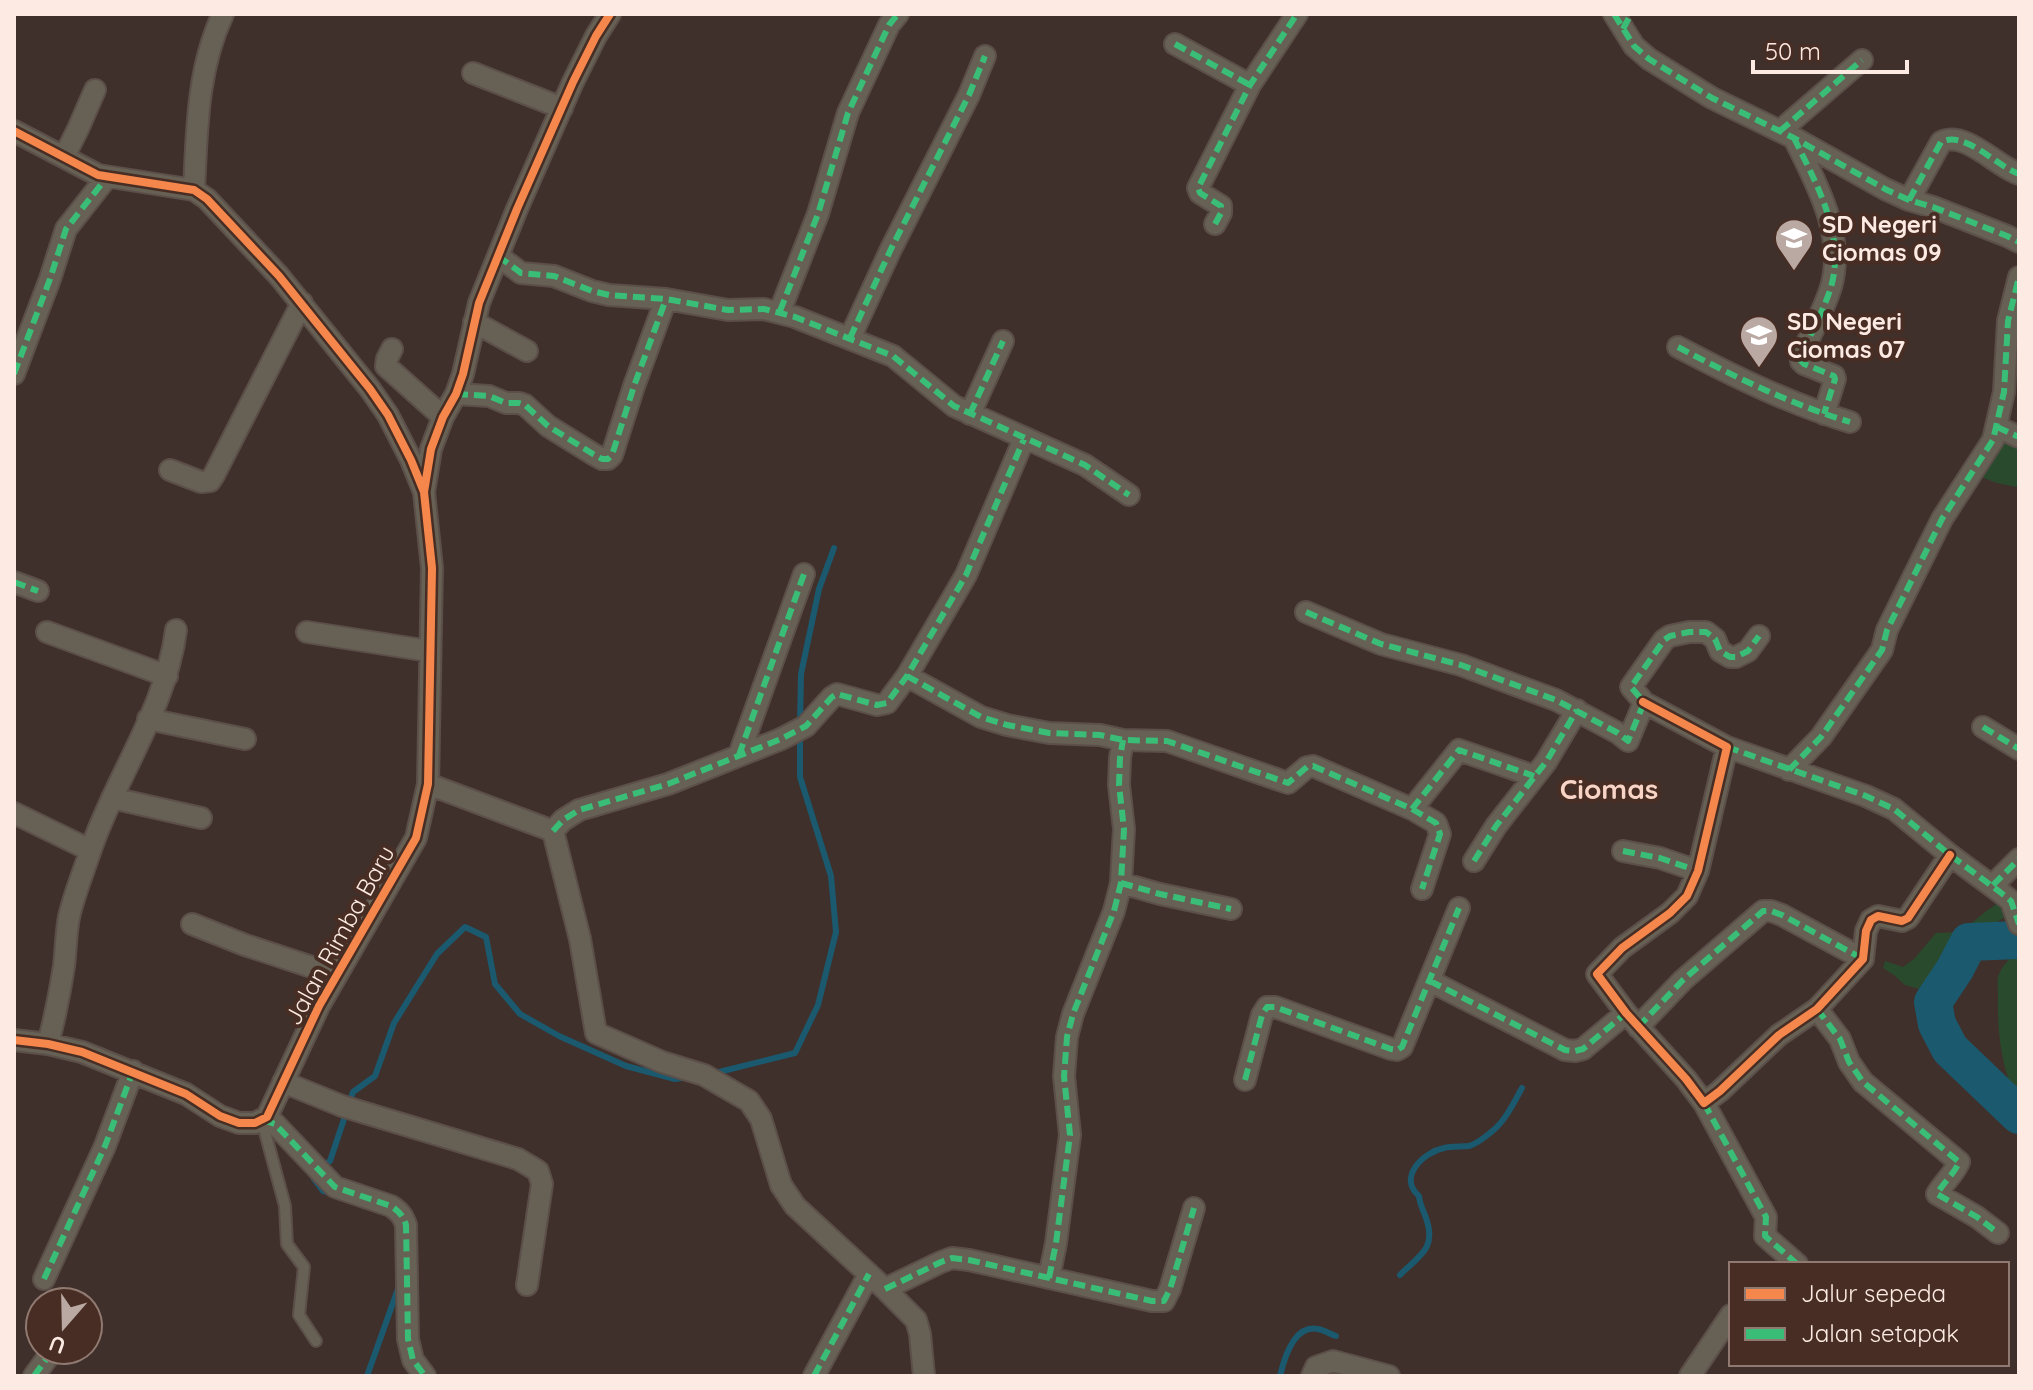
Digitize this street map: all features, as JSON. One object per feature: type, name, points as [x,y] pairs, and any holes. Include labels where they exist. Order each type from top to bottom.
[{"type":"street","points":[[194,190],[197,130],[205,68],[223,14]]},
{"type":"street","points":[[424,492],[431,449],[463,374],[479,303],[562,108],[596,36],[610,14]]},
{"type":"street","points":[[780,311],[818,214],[848,113],[889,25],[898,14]]},
{"type":"street","points":[[1215,224],[1221,206],[1200,193],[1198,188],[1250,85],[1297,14]]},
{"type":"street","points":[[1614,14],[1634,46],[1649,59],[1712,98],[1787,134],[1863,178],[1909,200],[2019,242]]},
{"type":"street","points":[[1175,44],[1250,85]]},
{"type":"street","points":[[850,338],[969,95],[985,56]]},
{"type":"street","points":[[1787,134],[1862,60]]},
{"type":"street","points":[[473,73],[562,108]]},
{"type":"street","points":[[64,157],[95,90]]},
{"type":"street","points":[[14,131],[98,175],[194,190],[207,199],[302,303],[370,389],[388,415],[424,492]]},
{"type":"street","points":[[1787,134],[1821,195],[1834,239],[1834,276],[1801,357],[1804,364],[1834,376],[1824,414]]},
{"type":"street","points":[[1909,200],[1941,142],[1946,139],[1952,138],[1972,146],[2019,174]]},
{"type":"street","points":[[14,374],[66,229],[107,177]]},
{"type":"street","points":[[498,256],[521,273],[554,276],[609,295],[666,299],[728,310],[780,311],[900,360],[939,394],[970,414],[1085,465],[1129,495]]},
{"type":"street","points":[[1789,770],[1821,737],[1882,650],[1887,630],[1942,519],[1993,440],[2004,392],[2008,321],[2019,277]]},
{"type":"street","points":[[456,394],[489,396],[506,403],[525,405],[548,426],[597,457],[608,459],[666,299]]},
{"type":"street","points":[[170,470],[201,482],[210,481],[302,303]]},
{"type":"street","points":[[474,322],[527,351]]},
{"type":"street","points":[[970,414],[1003,341]]},
{"type":"street","points":[[1678,347],[1753,384],[1850,422]]},
{"type":"street","points":[[392,349],[386,366],[443,417]]},
{"type":"street","points":[[1997,427],[2019,437]]},
{"type":"street","points":[[553,831],[579,810],[668,784],[781,739],[806,726],[837,694],[877,705],[887,703],[907,676],[966,575],[1024,439]]},
{"type":"street","name":"Jalan Rimba Baru","points":[[262,1121],[271,1111],[319,1006],[416,838],[428,784],[432,568],[424,492]]},
{"type":"street","points":[[739,755],[804,574]]},
{"type":"street","points":[[14,582],[38,591]]},
{"type":"street","points":[[1306,612],[1367,639],[1461,665],[1541,694],[1577,710],[1628,741],[1643,702]]},
{"type":"street","points":[[48,1044],[59,1001],[69,917],[90,850],[167,676],[176,630]]},
{"type":"street","points":[[47,632],[167,676]]},
{"type":"street","points":[[307,632],[429,651]]},
{"type":"street","points":[[1759,636],[1748,651],[1730,657],[1720,651],[1715,639],[1706,632],[1677,633],[1664,640],[1631,689],[1643,702],[1727,747],[1866,796],[1894,809],[2011,901],[2019,924]]},
{"type":"street","points":[[907,676],[981,717],[1007,725],[1049,733],[1167,741],[1288,783],[1307,767],[1313,766],[1412,809],[1436,823],[1440,834],[1422,889]]},
{"type":"street","points":[[1474,861],[1496,826],[1546,762],[1577,710]]},
{"type":"street","points":[[148,719],[245,739]]},
{"type":"street","points":[[1983,727],[2019,749]]},
{"type":"street","points":[[1049,1278],[1070,1135],[1064,1076],[1067,1037],[1073,1014],[1114,911],[1121,883],[1124,829],[1119,773],[1123,740]]},
{"type":"street","points":[[1727,747],[1698,871],[1687,896],[1670,913],[1608,960],[1597,974],[1632,1020],[1704,1103],[1766,1217],[1765,1236],[1795,1262]]},
{"type":"street","points":[[1412,809],[1459,750],[1534,776]]},
{"type":"street","points":[[428,784],[553,831]]},
{"type":"street","points":[[112,798],[201,818]]},
{"type":"street","points":[[14,813],[90,850]]},
{"type":"street","points":[[553,831],[580,939],[596,1033],[662,1062],[704,1075],[749,1101],[761,1119],[781,1185],[795,1206],[916,1320],[924,1376]]},
{"type":"street","points":[[1623,851],[1660,858],[1698,871]]},
{"type":"street","points":[[1704,1103],[1779,1035],[1817,1009],[1863,959],[1866,931],[1871,920],[1878,916],[1902,921],[1908,918],[1950,855]]},
{"type":"street","points":[[1993,885],[2019,859]]},
{"type":"street","points":[[1121,883],[1231,909]]},
{"type":"street","points":[[1245,1080],[1262,1015],[1267,1007],[1275,1007],[1397,1050],[1405,1043],[1459,908]]},
{"type":"street","points":[[1430,981],[1565,1050],[1575,1051],[1632,1020],[1763,911],[1782,915],[1863,959]]},
{"type":"street","points":[[192,924],[336,975]]},
{"type":"street","points":[[1817,1009],[1840,1039],[1853,1070],[1863,1082],[1959,1162],[1937,1194],[1998,1233]]},
{"type":"street","points":[[14,1040],[82,1052],[133,1071],[186,1094],[231,1121],[275,1124],[335,1187],[399,1211],[406,1225],[408,1339],[413,1360],[425,1376]]},
{"type":"street","points":[[44,1279],[105,1146],[133,1071]]},
{"type":"street","points":[[283,1082],[347,1107],[518,1159],[538,1171],[542,1184],[527,1285]]},
{"type":"street","points":[[885,1289],[952,1258],[1164,1301],[1194,1208]]},
{"type":"street","points":[[814,1376],[869,1274]]},
{"type":"street","points":[[1690,1376],[1729,1318]]},
{"type":"street","points":[[1312,1376],[1316,1367],[1333,1361],[1389,1376]]},
{"type":"lane","points":[[262,1121],[285,1206],[287,1244],[304,1267],[299,1315],[316,1341]]},
{"type":"green space","points":[[1997,417],[2019,425],[2019,482],[2016,487],[1967,472],[1981,435]]},
{"type":"green space","points":[[2014,892],[2019,894],[2019,917],[2008,915],[1966,938],[1951,968],[1929,1000],[1919,989],[1905,985],[1883,968],[1885,961],[1903,967],[1936,933],[1961,932]]},
{"type":"green space","points":[[2019,955],[2019,1101],[2001,1050],[1998,977],[2003,966]]},
{"type":"waterway","points":[[800,724],[801,674],[819,589],[834,548]]},
{"type":"waterway","points":[[711,1074],[795,1053],[818,1005],[836,932],[831,876],[800,777],[800,735]]},
{"type":"waterway","points":[[320,1167],[330,1161],[353,1092],[375,1076],[394,1023],[437,954],[465,927],[486,937],[495,984],[520,1014],[559,1036],[626,1066],[675,1079],[688,1077]]},
{"type":"waterway","points":[[2019,940],[1969,942],[1933,1002],[1937,1024],[1950,1049],[2019,1115]]},
{"type":"waterway","points":[[1400,1275],[1424,1252],[1429,1239],[1427,1221],[1411,1181],[1416,1166],[1436,1150],[1469,1146],[1483,1139],[1504,1118],[1522,1088]]},
{"type":"waterway","points":[[314,1179],[323,1191],[333,1194]]},
{"type":"waterway","points":[[367,1376],[399,1286]]},
{"type":"waterway","points":[[1280,1376],[1292,1344],[1302,1332],[1318,1329],[1336,1336]]},
{"type":"marked path","points":[[780,311],[818,214],[848,113],[889,25],[898,14]]},
{"type":"marked path","points":[[1215,224],[1221,206],[1200,193],[1198,188],[1250,85],[1297,14]]},
{"type":"marked path","points":[[1614,14],[1634,46],[1649,59],[1712,98],[1794,138],[1885,189],[2019,242]]},
{"type":"marked path","points":[[1623,29],[1631,14]]},
{"type":"marked path","points":[[1175,44],[1250,85]]},
{"type":"marked path","points":[[850,338],[969,95],[985,56]]},
{"type":"marked path","points":[[1780,131],[1862,60]]},
{"type":"marked path","points":[[1794,138],[1826,210],[1835,248],[1831,287],[1801,357],[1804,364],[1834,376],[1824,414]]},
{"type":"marked path","points":[[1909,200],[1941,142],[1960,141],[1970,145],[2019,174]]},
{"type":"marked path","points":[[14,374],[66,229],[107,177]]},
{"type":"marked path","points":[[498,256],[521,273],[554,276],[609,295],[666,299],[728,310],[764,309],[795,317],[893,356],[954,406],[1085,465],[1129,495]]},
{"type":"marked path","points":[[1789,770],[1821,737],[1882,650],[1887,630],[1942,519],[1993,440],[2004,392],[2008,321],[2019,277]]},
{"type":"marked path","points":[[456,394],[489,396],[506,403],[525,405],[548,426],[602,459],[608,459],[666,299]]},
{"type":"marked path","points":[[970,414],[1003,341]]},
{"type":"marked path","points":[[1678,347],[1762,389],[1850,422]]},
{"type":"marked path","points":[[1997,427],[2019,437]]},
{"type":"marked path","points":[[553,831],[579,810],[668,784],[781,739],[806,726],[837,694],[877,705],[887,703],[907,676],[966,575],[1024,439]]},
{"type":"marked path","points":[[739,755],[804,574]]},
{"type":"marked path","points":[[14,582],[38,591]]},
{"type":"marked path","points":[[1306,612],[1381,644],[1461,665],[1556,700],[1628,741],[1643,705],[1631,687],[1664,640],[1689,632],[1706,632],[1715,639],[1720,651],[1736,657],[1748,651],[1759,636]]},
{"type":"marked path","points":[[907,676],[981,717],[1007,725],[1049,733],[1167,741],[1288,783],[1307,767],[1313,766],[1412,809],[1436,823],[1440,834],[1422,889]]},
{"type":"marked path","points":[[1474,861],[1496,826],[1546,762],[1577,710]]},
{"type":"marked path","points":[[1983,727],[2019,749]]},
{"type":"marked path","points":[[1049,1278],[1070,1135],[1064,1076],[1067,1037],[1073,1014],[1114,911],[1121,883],[1124,829],[1119,785],[1123,740]]},
{"type":"marked path","points":[[1727,747],[1866,796],[1894,809],[2011,901],[2019,924]]},
{"type":"marked path","points":[[1412,809],[1459,750],[1534,776]]},
{"type":"marked path","points":[[1623,851],[1660,858],[1698,871]]},
{"type":"marked path","points":[[1993,885],[2019,859]]},
{"type":"marked path","points":[[1121,883],[1231,909]]},
{"type":"marked path","points":[[1245,1080],[1262,1015],[1267,1007],[1275,1007],[1391,1049],[1402,1047],[1459,908]]},
{"type":"marked path","points":[[1638,1027],[1683,980],[1763,911],[1782,915],[1863,959]]},
{"type":"marked path","points":[[1430,981],[1565,1050],[1583,1049],[1626,1013]]},
{"type":"marked path","points":[[1817,1009],[1840,1039],[1849,1062],[1863,1082],[1959,1162],[1937,1194],[1998,1233]]},
{"type":"marked path","points":[[44,1279],[105,1146],[133,1071]]},
{"type":"marked path","points":[[1704,1103],[1766,1217],[1765,1236],[1795,1262]]},
{"type":"marked path","points":[[263,1120],[275,1124],[335,1187],[391,1206],[399,1212],[406,1225],[408,1339],[413,1360],[425,1376]]},
{"type":"marked path","points":[[885,1289],[952,1258],[1164,1301],[1194,1208]]},
{"type":"marked path","points":[[814,1376],[869,1274]]},
{"type":"marked path","points":[[34,1376],[41,1366]]},
{"type":"cycle path","points":[[424,492],[431,449],[463,374],[479,303],[573,82],[610,14]]},
{"type":"cycle path","points":[[14,131],[98,175],[194,190],[207,199],[279,276],[388,415],[424,492],[432,568],[428,784],[416,838],[319,1006],[267,1117],[255,1123],[239,1123],[220,1116],[186,1094],[82,1052],[14,1040]]},
{"type":"cycle path","points":[[1643,702],[1727,747],[1698,871],[1687,896],[1670,913],[1622,948],[1597,974],[1626,1013],[1704,1103],[1779,1035],[1817,1009],[1863,959],[1866,931],[1871,920],[1878,916],[1902,921],[1908,918],[1950,855]]},
{"type":"place","name":"SD Negeri Ciomas 09","points":[[1794,272]]},
{"type":"place","name":"SD Negeri Ciomas 07","points":[[1759,369]]},
{"type":"district","name":"Ciomas","points":[[1609,788]]}]
